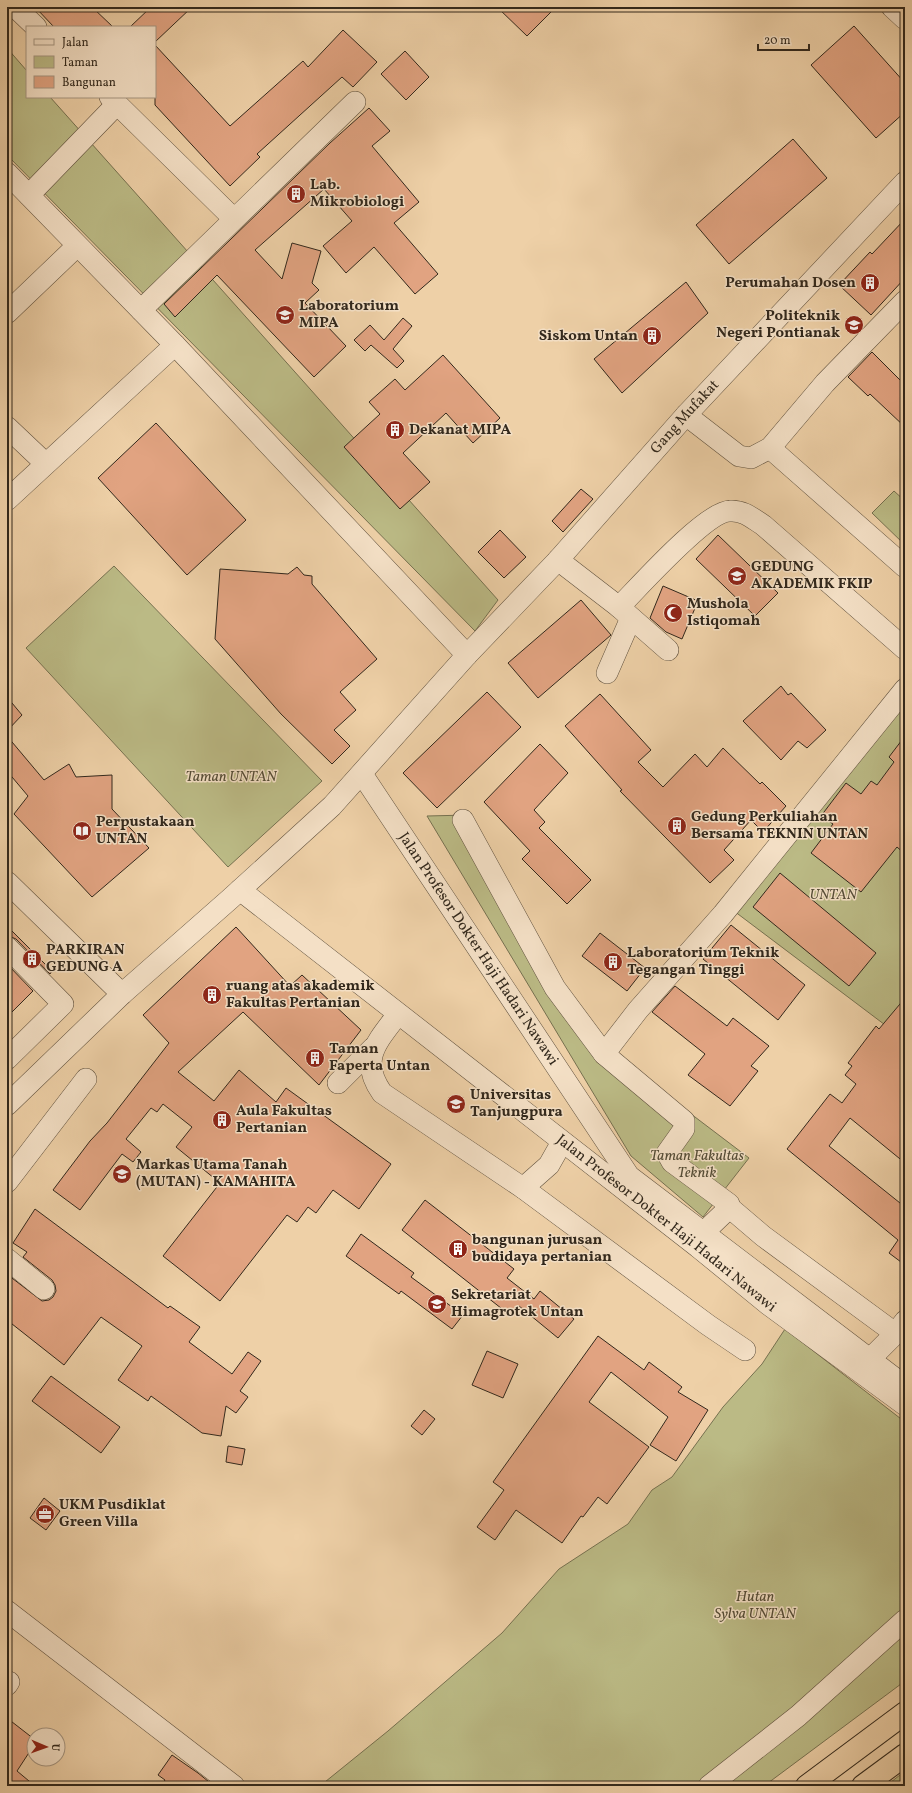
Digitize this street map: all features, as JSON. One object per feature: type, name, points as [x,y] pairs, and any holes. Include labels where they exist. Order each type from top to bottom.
[{"type":"highway","points":[[807,1786],[905,1713]]},
{"type":"highway","points":[[864,1786],[905,1755]]},
{"type":"street","points":[[15,7],[35,26]]},
{"type":"street","points":[[892,7],[905,19]]},
{"type":"street","points":[[29,195],[113,100],[234,219]]},
{"type":"street","points":[[141,310],[355,102]]},
{"type":"street","points":[[7,173],[175,345],[467,654]]},
{"type":"street","name":"Gang Mufakat","points":[[7,1106],[122,994],[240,890],[332,806],[467,654],[558,560],[686,415],[905,182]]},
{"type":"street","points":[[7,313],[77,246]]},
{"type":"street","points":[[686,415],[739,456],[751,458],[770,448],[825,383],[905,301]]},
{"type":"street","points":[[7,500],[45,463],[175,345]]},
{"type":"street","points":[[7,427],[45,463]]},
{"type":"street","points":[[770,448],[905,566]]},
{"type":"street","points":[[607,673],[625,612],[667,558],[707,521],[728,510],[741,511],[763,525],[905,649]]},
{"type":"street","points":[[558,560],[625,612],[668,650]]},
{"type":"street","points":[[604,1054],[638,1010],[723,914],[905,689]]},
{"type":"street","name":"Jalan Profesor Dokter Haji Hadari Nawawi","points":[[362,774],[629,1176],[701,1240],[769,1305],[868,1368],[905,1386]]},
{"type":"street","points":[[462,820],[555,988],[604,1054],[684,1121],[684,1129],[667,1154],[672,1162],[729,1204],[729,1207],[764,1236],[896,1324],[868,1368]]},
{"type":"street","points":[[7,882],[122,994]]},
{"type":"street","name":"Jalan Profesor Dokter Haji Hadari Nawawi","points":[[240,890],[562,1142],[701,1240]]},
{"type":"street","points":[[7,947],[63,1004],[7,1059]]},
{"type":"street","points":[[338,1083],[373,1048],[398,1014]]},
{"type":"street","points":[[373,1048],[371,1066],[374,1081],[382,1092],[523,1188],[708,1325],[745,1350]]},
{"type":"street","points":[[7,1182],[86,1078]]},
{"type":"street","points":[[523,1188],[550,1165],[562,1142]]},
{"type":"street","points":[[701,1240],[729,1207]]},
{"type":"street","points":[[7,1259],[44,1289]]},
{"type":"street","name":"Jalan Profesor Dokter Haji Hadari Nawawi","points":[[868,1368],[905,1405]]},
{"type":"street","points":[[7,1611],[231,1785]]},
{"type":"street","points":[[709,1786],[798,1716],[905,1620]]},
{"type":"green space","points":[[7,48],[26,70],[26,98],[51,98],[498,600],[475,631],[7,155]]},
{"type":"green space","points":[[894,491],[905,501],[905,545],[872,513]]},
{"type":"green space","name":"Taman UNTAN","points":[[114,566],[322,781],[228,867],[26,648]]},
{"type":"green space","name":"UNTAN","points":[[905,696],[905,1040],[730,908]]},
{"type":"green space","name":"Taman Fakultas Teknik","points":[[468,815],[526,951],[612,1054],[749,1158],[703,1217],[631,1156],[427,816]]},
{"type":"green space","name":"Hutan Sylva UNTAN","points":[[785,1329],[905,1422],[905,1681],[764,1786],[320,1786],[388,1731],[502,1633],[559,1569],[628,1524],[652,1490],[672,1477],[723,1407],[762,1364]]},
{"type":"green space","points":[[905,1771],[905,1786],[886,1786]]},
{"type":"building","points":[[35,7],[92,7],[112,26],[53,26]]},
{"type":"building","points":[[151,7],[192,7],[156,41],[156,26],[131,26]]},
{"type":"building","points":[[497,7],[556,7],[527,36]]},
{"type":"building","points":[[854,26],[905,83],[905,112],[876,138],[811,65]]},
{"type":"building","points":[[343,30],[377,62],[353,87],[342,77],[257,154],[260,157],[230,186],[155,105],[156,46],[230,126],[303,61],[308,67]]},
{"type":"building","points":[[405,51],[429,77],[406,100],[381,74]]},
{"type":"building","points":[[369,108],[390,131],[372,146],[419,202],[394,223],[438,274],[415,294],[374,247],[346,273],[323,246],[352,221],[324,189],[255,250],[282,279],[292,243],[321,251],[312,283],[319,290],[305,303],[346,346],[314,377],[217,275],[175,317],[164,304],[330,143]]},
{"type":"building","points":[[793,139],[827,178],[729,264],[696,225]]},
{"type":"building","name":"Perumahan Dosen","points":[[905,219],[905,278],[871,315],[839,285],[870,252],[872,254]]},
{"type":"building","name":"Siskom Untan","points":[[686,282],[708,313],[622,393],[594,359]]},
{"type":"building","points":[[403,318],[412,326],[393,349],[404,361],[397,368],[371,345],[365,351],[354,340],[370,325],[384,340]]},
{"type":"building","points":[[872,352],[905,385],[905,427],[870,394],[868,396],[848,377]]},
{"type":"building","name":"Dekanat MIPA","points":[[443,355],[500,418],[473,443],[446,413],[403,453],[430,482],[400,509],[344,447],[380,414],[369,402],[395,379],[405,390]]},
{"type":"building","points":[[156,423],[246,520],[187,575],[98,478]]},
{"type":"building","points":[[581,489],[593,499],[563,532],[552,521]]},
{"type":"building","points":[[500,530],[526,557],[504,578],[478,552]]},
{"type":"building","name":"GEDUNG AKADEMIK FKIP","points":[[718,535],[778,593],[755,616],[696,559]]},
{"type":"building","points":[[297,567],[304,575],[312,576],[312,584],[377,659],[340,692],[356,710],[334,730],[350,746],[332,764],[281,714],[215,639],[220,569],[288,574]]},
{"type":"building","name":"Mushola Istiqomah","points":[[663,586],[698,601],[682,639],[666,632],[650,618]]},
{"type":"building","points":[[581,600],[611,635],[538,698],[508,663]]},
{"type":"building","points":[[781,686],[788,695],[791,693],[826,730],[807,748],[798,741],[781,760],[743,721]]},
{"type":"building","points":[[487,692],[521,727],[437,808],[403,773]]},
{"type":"building","points":[[600,694],[651,750],[638,762],[663,787],[695,754],[707,767],[723,748],[760,784],[762,782],[786,806],[763,832],[751,820],[724,850],[734,860],[710,883],[620,791],[622,790],[565,726]]},
{"type":"building","points":[[7,697],[22,715],[7,731]]},
{"type":"building","name":"Perpustakaan UNTAN","points":[[7,736],[44,780],[69,764],[76,777],[112,775],[112,809],[149,848],[92,897],[14,814],[28,796],[7,771]]},
{"type":"building","points":[[905,736],[905,854],[897,847],[861,892],[811,853],[833,824],[821,816],[846,783],[861,794],[871,781],[877,785],[894,762],[889,757]]},
{"type":"building","points":[[540,744],[568,773],[534,810],[545,822],[539,828],[591,880],[567,904],[522,859],[530,851],[484,802]]},
{"type":"building","points":[[780,873],[876,953],[849,986],[753,907]]},
{"type":"building","points":[[731,925],[805,985],[778,1020],[703,959]]},
{"type":"building","points":[[7,926],[52,971],[50,974],[16,939],[7,935]]},
{"type":"building","points":[[236,927],[290,986],[302,975],[361,1030],[319,1085],[243,1012],[178,1072],[214,1101],[239,1070],[276,1102],[286,1088],[391,1164],[359,1209],[333,1190],[316,1213],[308,1207],[297,1222],[287,1215],[220,1301],[163,1256],[220,1183],[176,1147],[192,1127],[163,1104],[157,1112],[151,1108],[126,1139],[141,1152],[133,1162],[122,1154],[80,1210],[53,1190],[90,1141],[107,1123],[169,1043],[143,1015]]},
{"type":"building","name":"Laboratorium Teknik Tegangan Tinggi","points":[[600,933],[645,968],[627,991],[582,956]]},
{"type":"building","points":[[7,964],[33,991],[7,1017]]},
{"type":"building","points":[[675,986],[727,1026],[733,1018],[769,1046],[751,1066],[758,1071],[730,1106],[688,1075],[705,1054],[652,1012]]},
{"type":"building","points":[[905,998],[905,1163],[850,1118],[829,1146],[905,1207],[905,1265],[889,1253],[898,1240],[787,1149],[830,1094],[842,1103],[856,1084],[845,1075],[852,1066],[848,1063],[876,1026],[879,1029]]},
{"type":"building","name":"bangunan jurusan budidaya pertanian","points":[[425,1200],[514,1269],[507,1278],[534,1299],[540,1291],[574,1319],[558,1338],[519,1306],[511,1316],[402,1230]]},
{"type":"building","points":[[35,1209],[168,1308],[170,1306],[200,1327],[189,1342],[232,1374],[248,1352],[261,1361],[240,1391],[248,1397],[236,1413],[226,1406],[221,1436],[202,1433],[151,1396],[148,1401],[118,1380],[142,1346],[101,1317],[64,1365],[7,1320],[8,1275],[42,1301],[49,1300],[53,1297],[56,1291],[52,1280],[23,1257],[27,1252],[13,1243]]},
{"type":"building","points":[[361,1234],[414,1273],[411,1277],[463,1315],[452,1329],[401,1291],[399,1294],[346,1256]]},
{"type":"building","points":[[598,1336],[644,1370],[649,1362],[682,1387],[678,1392],[708,1410],[676,1461],[650,1445],[668,1417],[611,1372],[589,1402],[649,1447],[607,1504],[598,1497],[583,1517],[581,1516],[562,1543],[516,1510],[495,1540],[477,1527],[504,1490],[493,1482]]},
{"type":"building","points":[[487,1351],[518,1364],[503,1398],[472,1385]]},
{"type":"building","points":[[51,1376],[120,1427],[101,1453],[32,1401]]},
{"type":"building","points":[[424,1410],[435,1419],[422,1435],[411,1426]]},
{"type":"building","points":[[228,1446],[245,1449],[242,1465],[226,1462]]},
{"type":"building","name":"UKM Pusdiklat Green Villa","points":[[44,1498],[60,1511],[46,1530],[30,1518]]},
{"type":"building","points":[[7,1718],[26,1733],[26,1757],[17,1771],[35,1786],[7,1786]]},
{"type":"building","points":[[172,1755],[214,1786],[161,1786],[165,1780],[158,1775]]},
{"type":"place","name":"Lab. Mikrobiologi","points":[[296,194]]},
{"type":"place","name":"Perumahan Dosen","points":[[870,283]]},
{"type":"place","name":"Laboratorium MIPA","points":[[285,315]]},
{"type":"place","name":"Politeknik Negeri Pontianak","points":[[854,325]]},
{"type":"place","name":"Siskom Untan","points":[[652,336]]},
{"type":"place","name":"Dekanat MIPA","points":[[395,430]]},
{"type":"place","name":"GEDUNG AKADEMIK FKIP","points":[[737,576]]},
{"type":"place","name":"Mushola Istiqomah","points":[[673,613]]},
{"type":"place","name":"Gedung Perkuliahan Bersama TEKNIN UNTAN","points":[[677,826]]},
{"type":"place","name":"Perpustakaan UNTAN","points":[[82,831]]},
{"type":"place","name":"PARKIRAN GEDUNG A","points":[[32,959]]},
{"type":"place","name":"Laboratorium Teknik Tegangan Tinggi","points":[[613,962]]},
{"type":"place","name":"ruang atas akademik Fakultas Pertanian","points":[[212,995]]},
{"type":"place","name":"Taman Faperta Untan","points":[[315,1058]]},
{"type":"place","name":"Universitas Tanjungpura","points":[[456,1104]]},
{"type":"place","name":"Aula Fakultas Pertanian","points":[[222,1120]]},
{"type":"place","name":"Markas Utama Tanah (MUTAN) - KAMAHITA","points":[[122,1174]]},
{"type":"place","name":"bangunan jurusan budidaya pertanian","points":[[458,1249]]},
{"type":"place","name":"Sekretariat Himagrotek Untan","points":[[437,1304]]},
{"type":"place","name":"UKM Pusdiklat Green Villa","points":[[45,1514]]}]
